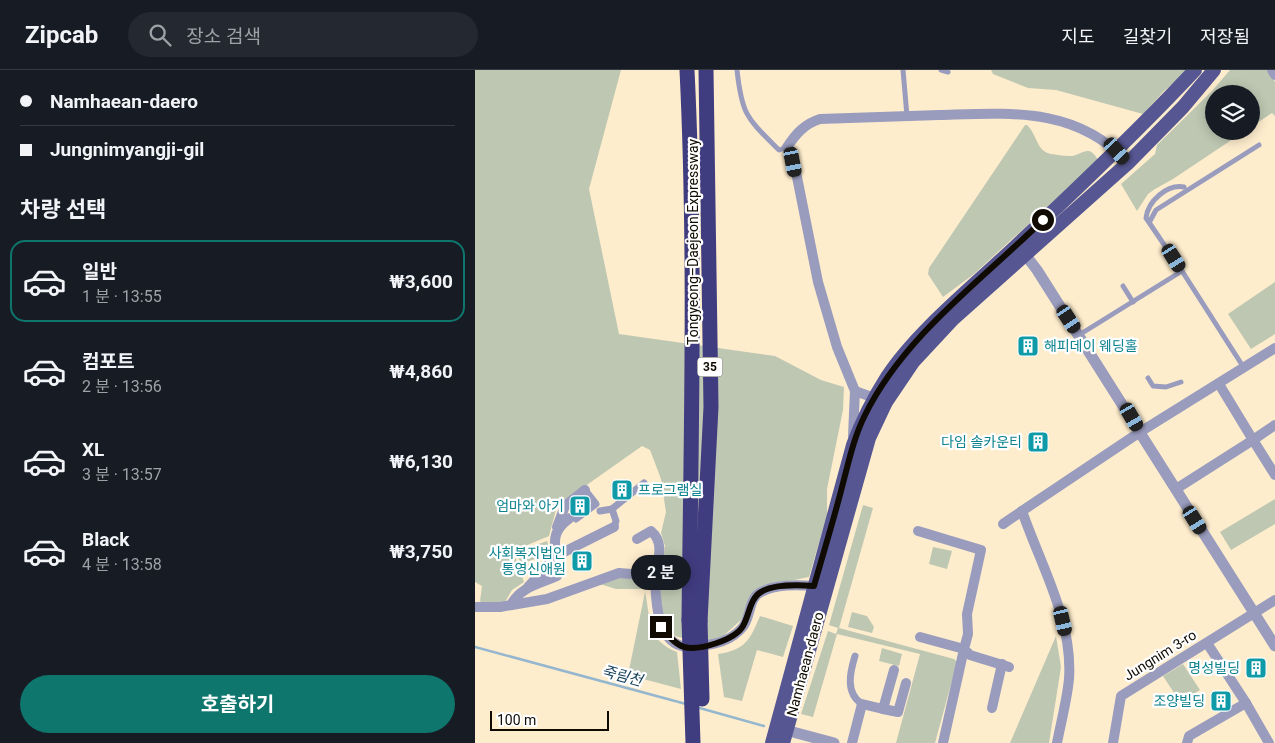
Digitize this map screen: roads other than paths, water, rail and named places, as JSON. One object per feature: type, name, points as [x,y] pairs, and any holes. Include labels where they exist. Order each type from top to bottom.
[{"type":"highway","name":"Tongyeong–Daejeon Expressway","points":[[687,70],[694,621],[693,743]]},
{"type":"highway","name":"Tongyeong–Daejeon Expressway","points":[[704,743],[694,621],[711,407],[706,70]]},
{"type":"main road","name":"Namhaean-daero","points":[[1022,250],[1195,70]]},
{"type":"main road","name":"Namhaean-daero","points":[[782,734],[814,586],[853,445],[880,400],[904,354],[1022,250],[1128,163],[1183,107],[1214,70]]},
{"type":"main road","name":"Namhaean-daero","points":[[772,743],[782,734],[880,400]]},
{"type":"street","points":[[1272,70],[1275,75]]},
{"type":"street","points":[[853,445],[855,391],[837,347],[818,282],[793,162],[787,147],[797,132],[811,122],[820,119],[1016,113],[1071,124],[1094,134],[1117,151],[1128,163]]},
{"type":"street","points":[[1022,250],[1079,336],[1275,646]]},
{"type":"street","points":[[1003,524],[1140,432],[1275,348]]},
{"type":"street","points":[[1219,384],[1275,475]]},
{"type":"street","points":[[855,391],[880,400]]},
{"type":"street","points":[[1176,489],[1275,426]]},
{"type":"street","points":[[600,511],[612,509],[644,484]]},
{"type":"street","points":[[556,556],[554,540],[557,527],[565,506],[585,490],[596,504],[557,527]]},
{"type":"street","points":[[528,587],[556,556],[614,527],[616,521],[612,509]]},
{"type":"street","points":[[1022,511],[1060,608],[1066,635],[1069,679],[1057,743]]},
{"type":"street","points":[[637,539],[651,531],[656,536],[660,547],[655,576],[656,607],[661,627],[675,642],[685,647],[720,644],[743,628],[753,600],[761,592],[788,585],[814,586]]},
{"type":"street","points":[[918,531],[981,550],[967,614],[968,634],[943,743]]},
{"type":"street","points":[[475,607],[511,605],[547,599],[619,573],[655,576]]},
{"type":"street","points":[[511,605],[516,595],[528,587],[557,576]]},
{"type":"street","name":"Jungnim 3-ro","points":[[1113,743],[1121,696],[1275,600]]},
{"type":"street","points":[[920,637],[964,649],[970,655],[1006,666],[992,708]]},
{"type":"street","points":[[1207,643],[1246,703],[1269,743]]},
{"type":"street","points":[[855,656],[850,674],[850,685],[856,700],[862,704],[899,712],[906,683]]},
{"type":"street","points":[[883,709],[893,670]]},
{"type":"street","points":[[1187,743],[1189,736],[1246,703]]},
{"type":"street","points":[[852,743],[862,704]]},
{"type":"street","points":[[782,734],[834,743]]},
{"type":"lane","points":[[737,70],[740,95],[748,119],[779,150],[787,147]]},
{"type":"lane","points":[[903,70],[907,116]]},
{"type":"lane","points":[[941,70],[948,72]]},
{"type":"lane","points":[[1150,221],[1156,210],[1259,145]]},
{"type":"lane","points":[[1184,187],[1174,187],[1151,202],[1146,218],[1150,221],[1244,368]]},
{"type":"lane","points":[[1079,336],[1182,271]]},
{"type":"lane","points":[[1123,286],[1133,302]]},
{"type":"lane","points":[[1148,378],[1153,386],[1166,387],[1181,382]]},
{"type":"waterway","name":"죽림천","points":[[475,647],[686,704]]},
{"type":"waterway","name":"죽림천","points":[[696,707],[764,726]]},
{"type":"place","name":"해피데이 웨딩홀","points":[[1028,346]]},
{"type":"place","name":"다임 솔카운티","points":[[1038,442]]},
{"type":"place","name":"프로그램실","points":[[622,490]]},
{"type":"place","name":"엄마와 아기","points":[[580,506]]},
{"type":"place","name":"사회복지법인 통영신애원","points":[[582,561]]},
{"type":"place","name":"명성빌딩","points":[[1256,668]]},
{"type":"place","name":"조양빌딩","points":[[1221,701]]}]
